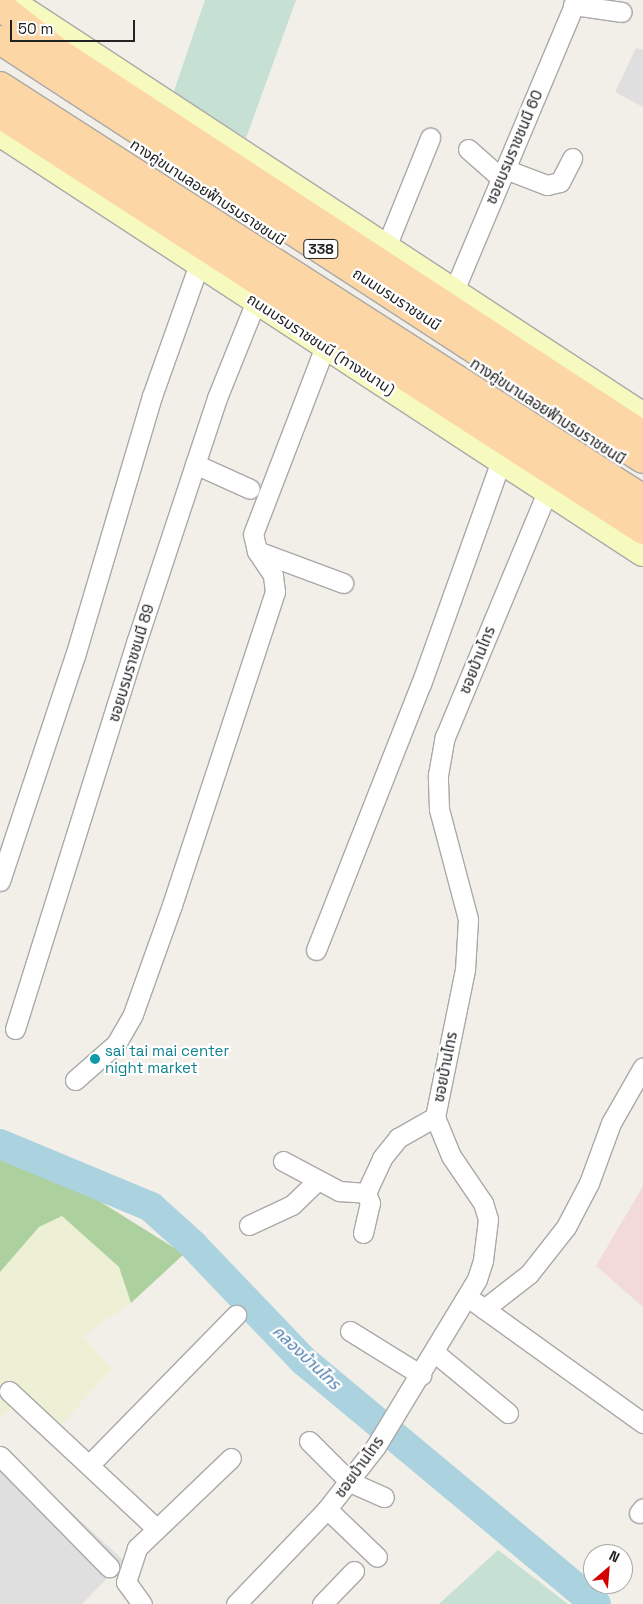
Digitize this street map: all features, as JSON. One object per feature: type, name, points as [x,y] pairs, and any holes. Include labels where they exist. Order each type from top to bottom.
[{"type":"main road","name":"338","points":[[6,0],[643,417]]},
{"type":"main road","points":[[0,6],[59,53],[643,435]]},
{"type":"main road","name":"ถนนบรมราชชนนี","points":[[0,40],[643,459]]},
{"type":"main road","name":"ทางคู่ขนานลอยฟ้าบรมราชชนนี","points":[[0,57],[643,472]]},
{"type":"main road","name":"ทางคู่ขนานลอยฟ้าบรมราชชนนี","points":[[0,86],[643,499]]},
{"type":"main road","points":[[0,96],[643,510]]},
{"type":"main road","points":[[0,114],[643,530]]},
{"type":"main road","name":"ถนนบรมราชชนนี (ทางขนาน)","points":[[0,132],[199,264],[643,552]]},
{"type":"street","points":[[574,3],[622,12]]},
{"type":"street","name":"ซอยบรมราชชนนี 60","points":[[453,293],[574,3]]},
{"type":"street","points":[[386,247],[430,138]]},
{"type":"street","points":[[468,149],[503,174],[546,185],[560,182],[572,158]]},
{"type":"street","points":[[0,881],[75,656],[152,396],[199,264]]},
{"type":"street","name":"ซอยบรมราชชนนี 89","points":[[16,1029],[195,464],[256,301]]},
{"type":"street","points":[[75,1080],[116,1044],[133,1014],[172,905],[275,592],[273,575],[257,551],[253,534],[258,516],[325,346]]},
{"type":"street","points":[[316,950],[421,684],[500,460]]},
{"type":"street","points":[[195,464],[250,488]]},
{"type":"street","name":"ซอยบ้านไทร","points":[[236,1604],[327,1509],[350,1482],[380,1440],[421,1376],[466,1296],[483,1260],[488,1219],[483,1203],[451,1156],[435,1117],[465,970],[468,918],[439,808],[438,775],[445,737],[548,490]]},
{"type":"street","points":[[257,551],[343,583]]},
{"type":"street","points":[[484,1309],[529,1274],[566,1227],[582,1199],[611,1123],[643,1066]]},
{"type":"street","points":[[363,1233],[370,1203],[366,1192],[382,1158],[398,1138],[435,1117]]},
{"type":"street","points":[[284,1161],[339,1191],[366,1192]]},
{"type":"street","points":[[249,1225],[292,1205],[318,1180]]},
{"type":"street","points":[[466,1296],[643,1423]]},
{"type":"street","points":[[90,1464],[236,1315]]},
{"type":"street","points":[[350,1331],[421,1376]]},
{"type":"street","points":[[434,1352],[508,1412]]},
{"type":"street","points":[[9,1391],[90,1464],[156,1528]]},
{"type":"street","points":[[309,1441],[350,1482],[384,1497]]},
{"type":"street","points":[[0,1456],[109,1566]]},
{"type":"street","points":[[142,1604],[126,1582],[137,1548],[230,1458]]},
{"type":"street","points":[[327,1509],[377,1557]]},
{"type":"street","points":[[322,1604],[354,1571]]},
{"type":"shaded area","points":[[636,48],[643,50],[643,107],[615,92]]},
{"type":"shaded area","points":[[643,1186],[643,1307],[596,1266]]},
{"type":"shaded area","points":[[0,1446],[124,1561],[82,1604],[0,1604]]},
{"type":"green space","points":[[205,0],[296,0],[246,138],[173,94]]},
{"type":"green space","points":[[0,1158],[80,1189],[184,1254],[131,1303],[119,1267],[62,1216],[39,1227],[0,1272]]},
{"type":"green space","points":[[62,1216],[119,1267],[131,1303],[83,1336],[112,1369],[50,1437],[13,1407],[0,1419],[0,1272],[39,1227]]},
{"type":"green space","points":[[498,1550],[568,1604],[439,1604]]},
{"type":"waterway","name":"คลองบ้านไทร","points":[[0,1144],[151,1207],[193,1245],[304,1361],[596,1604]]},
{"type":"place","name":"sai tai mai center night market","points":[[95,1059]]}]
